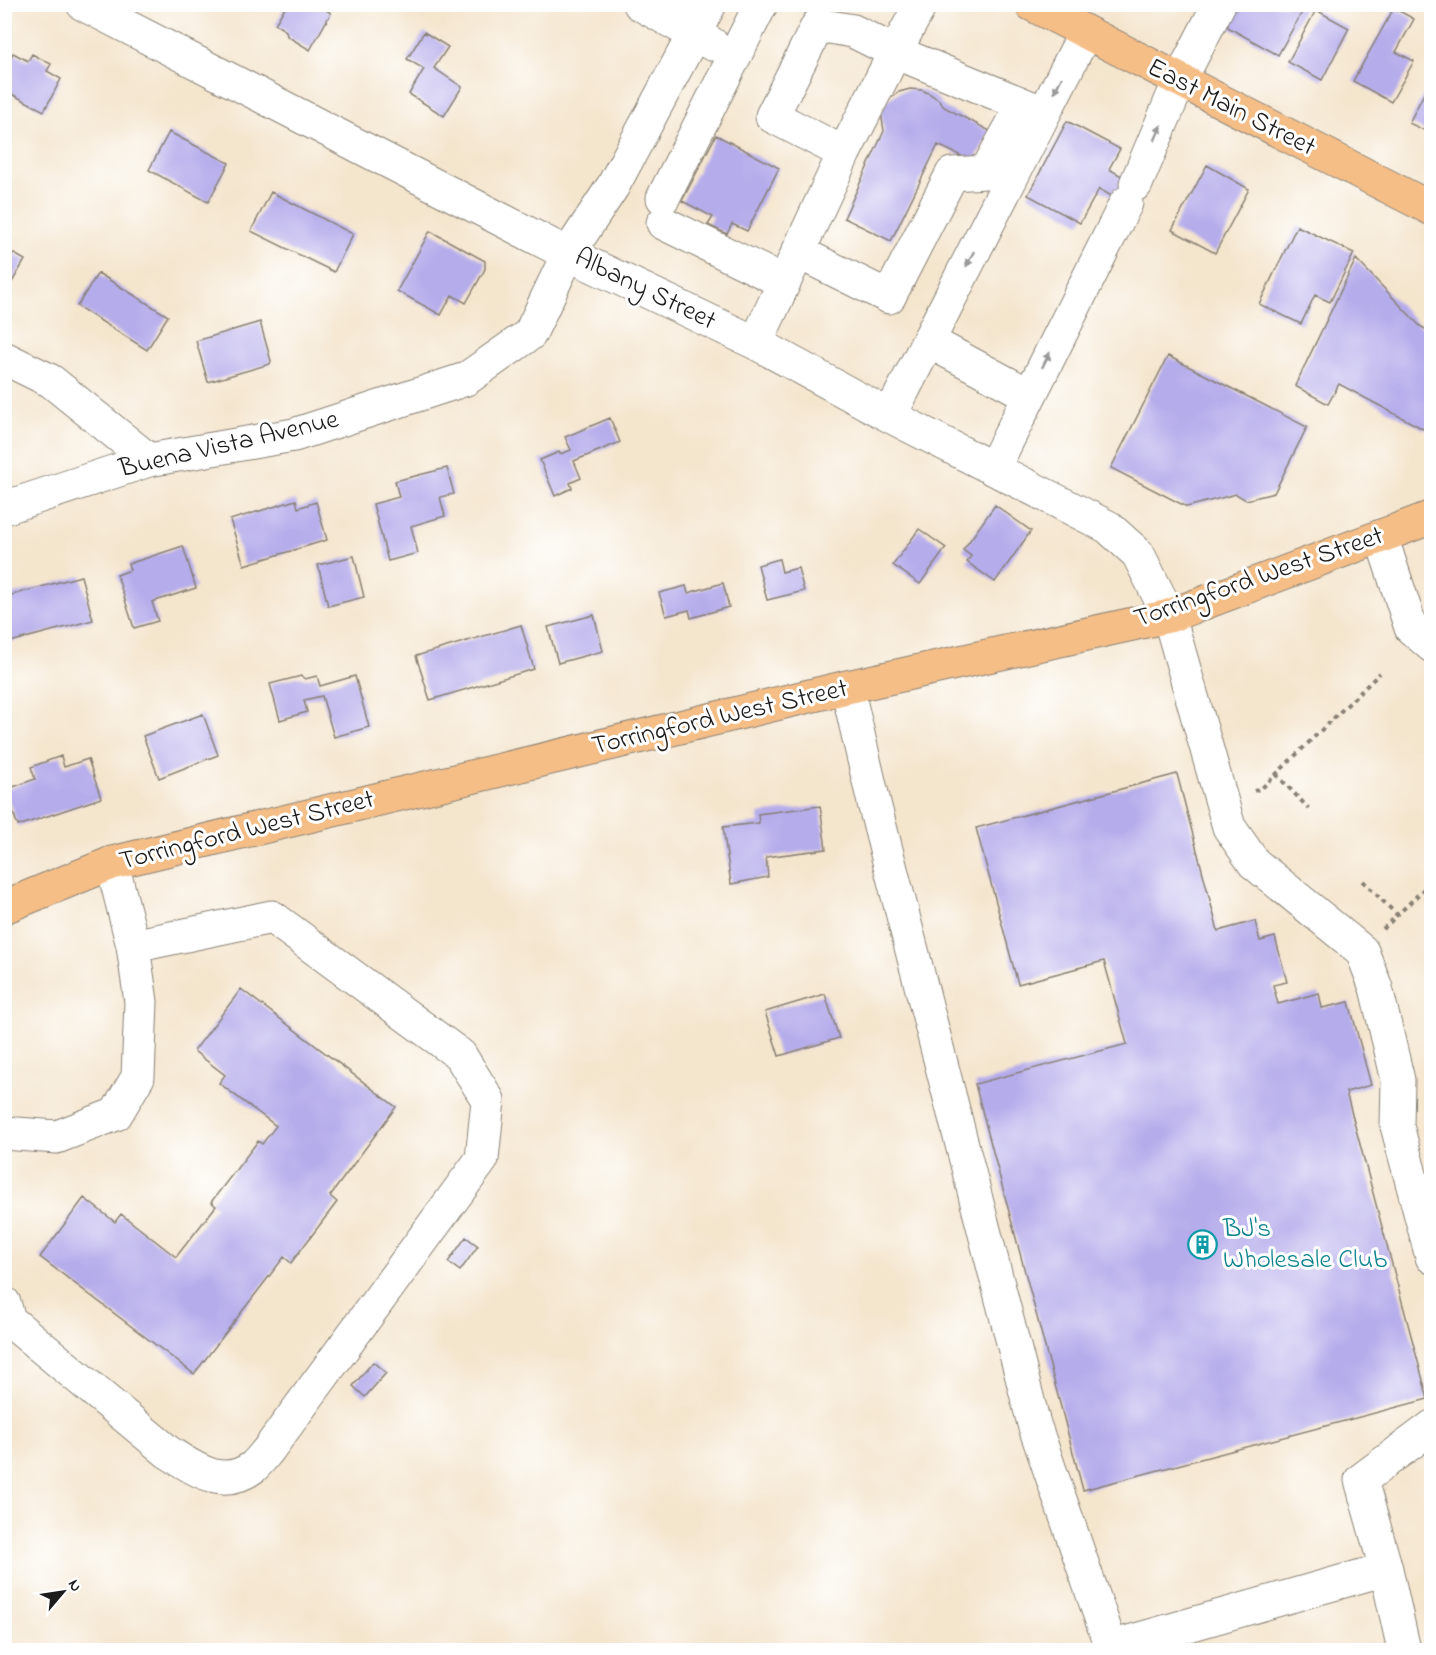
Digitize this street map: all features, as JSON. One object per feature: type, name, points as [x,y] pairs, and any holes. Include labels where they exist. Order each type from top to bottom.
[{"type":"main road","name":"East Main Street","points":[[1031,4],[1179,82],[1431,209]]},
{"type":"main road","name":"Torringford West Street","points":[[4,907],[112,863],[847,687],[1169,616],[1431,517]]},
{"type":"street","name":"Albany Street","points":[[83,4],[568,254],[756,344],[890,416],[1108,527],[1138,554],[1169,616],[1229,827],[1254,863],[1362,951],[1376,988],[1398,1080],[1397,1126],[1431,1257]]},
{"type":"street","points":[[640,4],[734,56]]},
{"type":"street","name":"Buena Vista Avenue","points":[[4,508],[149,460],[294,435],[466,379],[530,334],[568,254],[613,186],[710,4]]},
{"type":"street","points":[[761,4],[734,56],[663,210],[784,282]]},
{"type":"street","points":[[756,344],[844,153],[921,4]]},
{"type":"street","points":[[993,469],[1131,194],[1179,82],[1219,4]]},
{"type":"street","points":[[844,153],[772,116],[818,25],[847,18],[895,52],[1033,109]]},
{"type":"street","points":[[798,252],[889,297],[952,174],[986,172],[1085,33]]},
{"type":"street","points":[[890,416],[928,341],[1033,109]]},
{"type":"street","points":[[928,341],[1029,394]]},
{"type":"street","points":[[4,358],[51,381],[149,460]]},
{"type":"street","points":[[1381,536],[1411,628],[1431,646]]},
{"type":"street","points":[[847,687],[878,819],[1034,1424],[1111,1647],[1142,1645],[1386,1569]]},
{"type":"street","points":[[4,1132],[57,1137],[116,1114],[138,1077],[141,1002],[133,946],[112,863]]},
{"type":"street","points":[[4,1303],[9,1320],[168,1452],[215,1478],[232,1478],[253,1467],[269,1449],[482,1159],[488,1100],[460,1055],[272,917],[133,946]]},
{"type":"street","points":[[1404,1650],[1386,1569],[1361,1480],[1431,1427]]},
{"type":"path","points":[[1245,794],[1262,788],[1380,673]]},
{"type":"path","points":[[1276,774],[1309,809]]},
{"type":"path","points":[[1363,881],[1397,915]]},
{"type":"path","points":[[1378,934],[1431,881]]},
{"type":"building","points":[[287,4],[316,4],[331,13],[310,50],[287,36],[286,31],[275,24]]},
{"type":"building","points":[[1231,5],[1306,5],[1278,55],[1229,28],[1224,17]]},
{"type":"building","points":[[1394,8],[1414,19],[1396,52],[1414,61],[1391,102],[1353,81]]},
{"type":"building","points":[[1316,10],[1349,28],[1322,80],[1288,62]]},
{"type":"building","points":[[424,32],[448,47],[434,68],[462,87],[444,116],[409,94],[424,69],[407,59]]},
{"type":"building","points":[[13,53],[28,61],[32,54],[51,64],[47,71],[61,79],[44,111],[4,90],[4,68]]},
{"type":"building","points":[[1432,78],[1432,134],[1409,123]]},
{"type":"building","points":[[910,89],[922,90],[930,94],[944,107],[990,131],[974,162],[938,145],[891,241],[844,218],[884,131],[881,112],[886,101],[899,92]]},
{"type":"building","points":[[1067,121],[1120,149],[1109,169],[1139,186],[1128,205],[1099,189],[1080,223],[1028,195]]},
{"type":"building","points":[[169,132],[229,163],[208,202],[149,170]]},
{"type":"building","points":[[716,135],[779,168],[747,231],[732,224],[727,234],[708,225],[713,217],[682,201]]},
{"type":"building","points":[[1207,165],[1249,189],[1215,253],[1172,230]]},
{"type":"building","points":[[271,192],[353,234],[334,272],[251,231]]},
{"type":"building","points":[[1297,226],[1354,253],[1330,302],[1315,295],[1301,324],[1259,304]]},
{"type":"building","points":[[430,231],[485,261],[485,269],[466,303],[452,295],[441,315],[397,291]]},
{"type":"building","points":[[4,248],[25,260],[4,296]]},
{"type":"building","points":[[1356,259],[1420,326],[1432,333],[1432,418],[1425,430],[1339,384],[1328,404],[1295,386]]},
{"type":"building","points":[[98,273],[168,316],[147,350],[77,306]]},
{"type":"building","points":[[260,322],[270,364],[208,382],[196,341]]},
{"type":"building","points":[[1168,356],[1307,427],[1274,493],[1246,500],[1236,494],[1187,507],[1111,468]]},
{"type":"building","points":[[610,418],[620,442],[574,461],[581,478],[570,483],[572,488],[555,496],[540,460],[571,450],[565,437]]},
{"type":"building","points":[[447,468],[454,494],[440,497],[445,516],[411,526],[418,553],[388,561],[373,504],[399,497],[395,481]]},
{"type":"building","points":[[296,500],[298,508],[316,502],[327,540],[244,565],[230,520]]},
{"type":"building","points":[[995,505],[1031,531],[995,582],[967,562],[971,556],[963,550]]},
{"type":"building","points":[[919,529],[946,548],[920,584],[893,565]]},
{"type":"building","points":[[183,546],[196,588],[152,602],[158,621],[134,628],[117,575],[130,570],[128,564]]},
{"type":"building","points":[[354,556],[364,597],[328,606],[318,565]]},
{"type":"building","points":[[779,559],[782,572],[798,568],[804,591],[767,600],[758,565]]},
{"type":"building","points":[[81,576],[93,620],[10,642],[4,623],[4,597]]},
{"type":"building","points":[[723,583],[729,607],[691,618],[689,610],[666,616],[659,593],[686,586],[688,593]]},
{"type":"building","points":[[594,615],[603,651],[558,663],[548,627]]},
{"type":"building","points":[[521,625],[534,669],[430,700],[416,656]]},
{"type":"building","points":[[301,676],[305,679],[317,676],[320,686],[355,676],[369,727],[334,737],[322,696],[304,700],[307,712],[280,720],[270,684]]},
{"type":"building","points":[[203,714],[218,755],[159,778],[143,736]]},
{"type":"building","points":[[61,756],[64,767],[88,759],[101,798],[18,826],[5,790],[35,779],[31,767]]},
{"type":"building","name":"BJ's Wholesale Club","points":[[1177,774],[1218,931],[1255,921],[1260,941],[1275,937],[1287,982],[1273,985],[1278,1004],[1319,993],[1322,1008],[1349,1002],[1371,1085],[1346,1092],[1428,1399],[1083,1490],[975,1084],[1127,1044],[1104,961],[1018,984],[976,828]]},
{"type":"building","points":[[820,806],[826,849],[766,857],[768,877],[731,884],[723,827],[759,823],[758,814]]},
{"type":"building","points":[[241,989],[396,1107],[330,1196],[337,1202],[291,1263],[284,1257],[194,1374],[40,1257],[84,1198],[115,1222],[121,1214],[176,1257],[216,1206],[211,1202],[258,1141],[262,1144],[276,1126],[219,1083],[225,1075],[194,1051]]},
{"type":"building","points":[[825,994],[839,1038],[779,1056],[765,1012]]},
{"type":"building","points":[[466,1237],[478,1246],[460,1271],[448,1262]]},
{"type":"building","points":[[373,1362],[386,1373],[365,1397],[353,1386]]},
{"type":"place","name":"BJ's Wholesale Club","points":[[1202,1245]]}]
